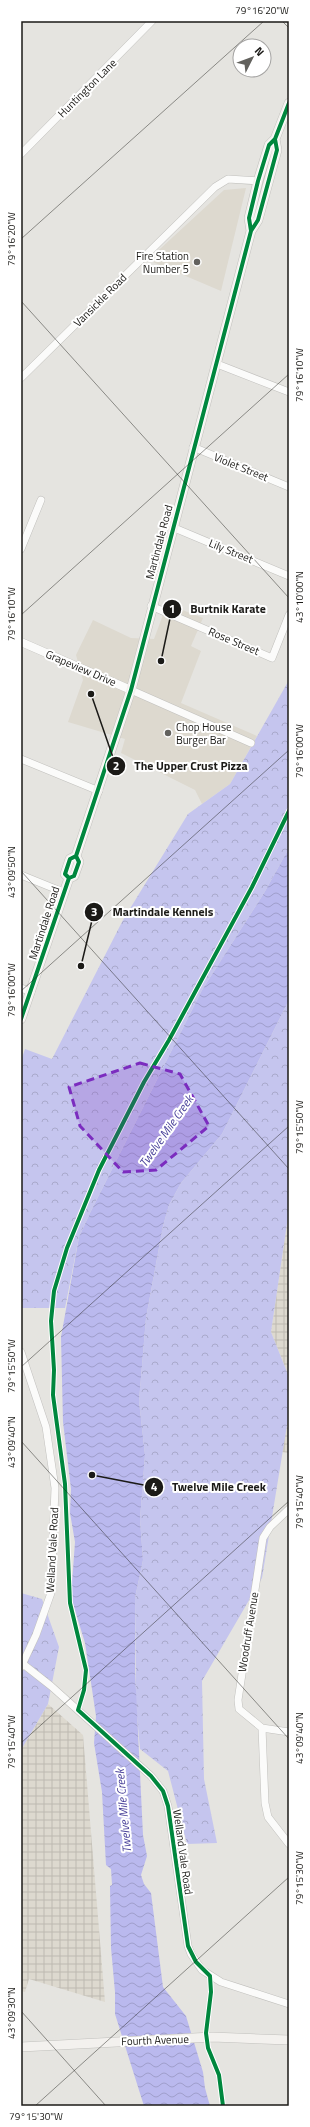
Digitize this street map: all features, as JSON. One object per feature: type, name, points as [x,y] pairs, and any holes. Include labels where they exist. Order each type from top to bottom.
[{"type":"main road","name":"Martindale Road","points":[[251,231],[249,218],[258,181],[269,145],[275,139],[289,103]]},
{"type":"main road","name":"Martindale Road","points":[[21,1019],[68,878],[65,874],[70,859],[76,856],[99,791],[131,690],[151,606],[193,447],[217,364],[251,231],[258,220],[277,150],[275,139]]},
{"type":"main road","name":"Fourth Avenue","points":[[21,2047],[212,2037],[270,2038],[289,2040]]},
{"type":"street","name":"Huntington Lane","points":[[21,154],[152,21]]},
{"type":"street","name":"Vansickle Road","points":[[21,377],[215,187],[228,179],[258,181]]},
{"type":"street","points":[[217,364],[289,392]]},
{"type":"street","name":"Violet Street","points":[[193,447],[289,486]]},
{"type":"street","points":[[21,549],[41,500]]},
{"type":"street","name":"Lily Street","points":[[172,527],[289,576]]},
{"type":"street","name":"Rose Street","points":[[151,606],[272,658],[289,615]]},
{"type":"street","name":"Grapeview Drive","points":[[21,642],[251,743]]},
{"type":"street","points":[[21,759],[99,791]]},
{"type":"street","points":[[21,875],[63,892]]},
{"type":"street","points":[[21,988],[30,992]]},
{"type":"street","name":"Welland Vale Road","points":[[21,1352],[46,1427],[55,1488],[51,1593],[36,1635],[22,1666],[34,1672],[88,1719],[151,1776],[162,1791],[168,1806],[185,1933],[191,1954],[196,1962],[210,1976],[221,1982],[289,2004]]},
{"type":"street","name":"Woodruff Avenue","points":[[262,1728],[240,1709],[238,1700],[263,1538],[270,1527],[289,1509]]},
{"type":"street","points":[[289,1732],[262,1728],[265,1803],[268,1817],[289,1844]]},
{"type":"highlighted area","points":[[140,1063],[180,1074],[209,1126],[156,1170],[123,1172],[80,1126],[69,1087]]},
{"type":"shaded area","points":[[246,188],[221,291],[148,260],[224,190]]},
{"type":"shaded area","points":[[167,604],[203,618],[191,646],[201,651],[181,703],[257,736],[230,784],[202,804],[195,790],[121,753],[125,739],[68,722],[83,680],[76,655],[93,620],[131,638],[154,639]]},
{"type":"shaded area","points":[[289,1210],[289,1377],[271,1332]]},
{"type":"shaded area","points":[[289,1413],[289,1453],[282,1452]]},
{"type":"shaded area","points":[[48,1704],[83,1735],[105,2002],[29,1979],[25,1992],[21,1991],[21,1750]]},
{"type":"green space","points":[[289,680],[289,848],[264,893],[202,990],[90,1213],[79,1237],[65,1308],[21,1308],[21,1061],[25,1049],[52,1059],[123,920],[188,814],[230,784]]},
{"type":"green space","points":[[289,1000],[289,1210],[271,1332],[289,1377],[289,1413],[262,1578],[202,1681],[204,1779],[217,1843],[187,1844],[168,1771],[140,1749],[136,1705],[135,1598],[143,1560],[140,1519],[145,1455],[139,1401],[146,1318],[163,1226],[169,1205],[181,1183],[222,1134]]},
{"type":"green space","points":[[21,1593],[42,1599],[59,1647],[48,1704],[21,1750]]},
{"type":"water","points":[[289,848],[289,1000],[222,1134],[181,1183],[169,1205],[163,1226],[146,1318],[139,1401],[145,1455],[140,1519],[143,1560],[135,1598],[135,1670],[143,1835],[147,1856],[141,1875],[144,1884],[151,1893],[163,1987],[186,2016],[203,2072],[205,2088],[210,2106],[144,2106],[115,2014],[115,1992],[111,1948],[111,1869],[106,1865],[102,1792],[94,1743],[96,1716],[85,1643],[71,1597],[75,1542],[70,1513],[71,1489],[63,1422],[61,1337],[79,1237],[90,1213],[202,990],[264,893]]},
{"type":"cycle path","points":[[251,231],[249,218],[258,181],[269,145],[275,139],[289,103]]},
{"type":"cycle path","points":[[69,878],[65,874],[70,859],[76,856],[131,690],[251,231],[258,220],[277,150],[275,139]]},
{"type":"cycle path","points":[[223,2106],[219,2075],[208,2048],[206,2033],[211,1992],[210,1976],[196,1962],[188,1946],[168,1806],[163,1791],[151,1776],[78,1710],[84,1690],[86,1670],[70,1603],[65,1484],[53,1395],[54,1370],[51,1321],[54,1291],[67,1248],[99,1170],[144,1082],[169,1040],[252,887],[289,811]]},
{"type":"cycle path","points":[[21,1019],[69,878],[74,876],[79,862],[76,856]]},
{"type":"place","name":"Fire Station Number 5","points":[[197,262]]},
{"type":"place","name":"Burtnik Karate","points":[[161,661]]},
{"type":"place","name":"The Upper Crust Pizza","points":[[91,694]]},
{"type":"place","name":"Chop House Burger Bar","points":[[168,733]]},
{"type":"place","name":"Martindale Kennels","points":[[81,966]]},
{"type":"place","name":"Twelve Mile Creek","points":[[92,1475]]}]
